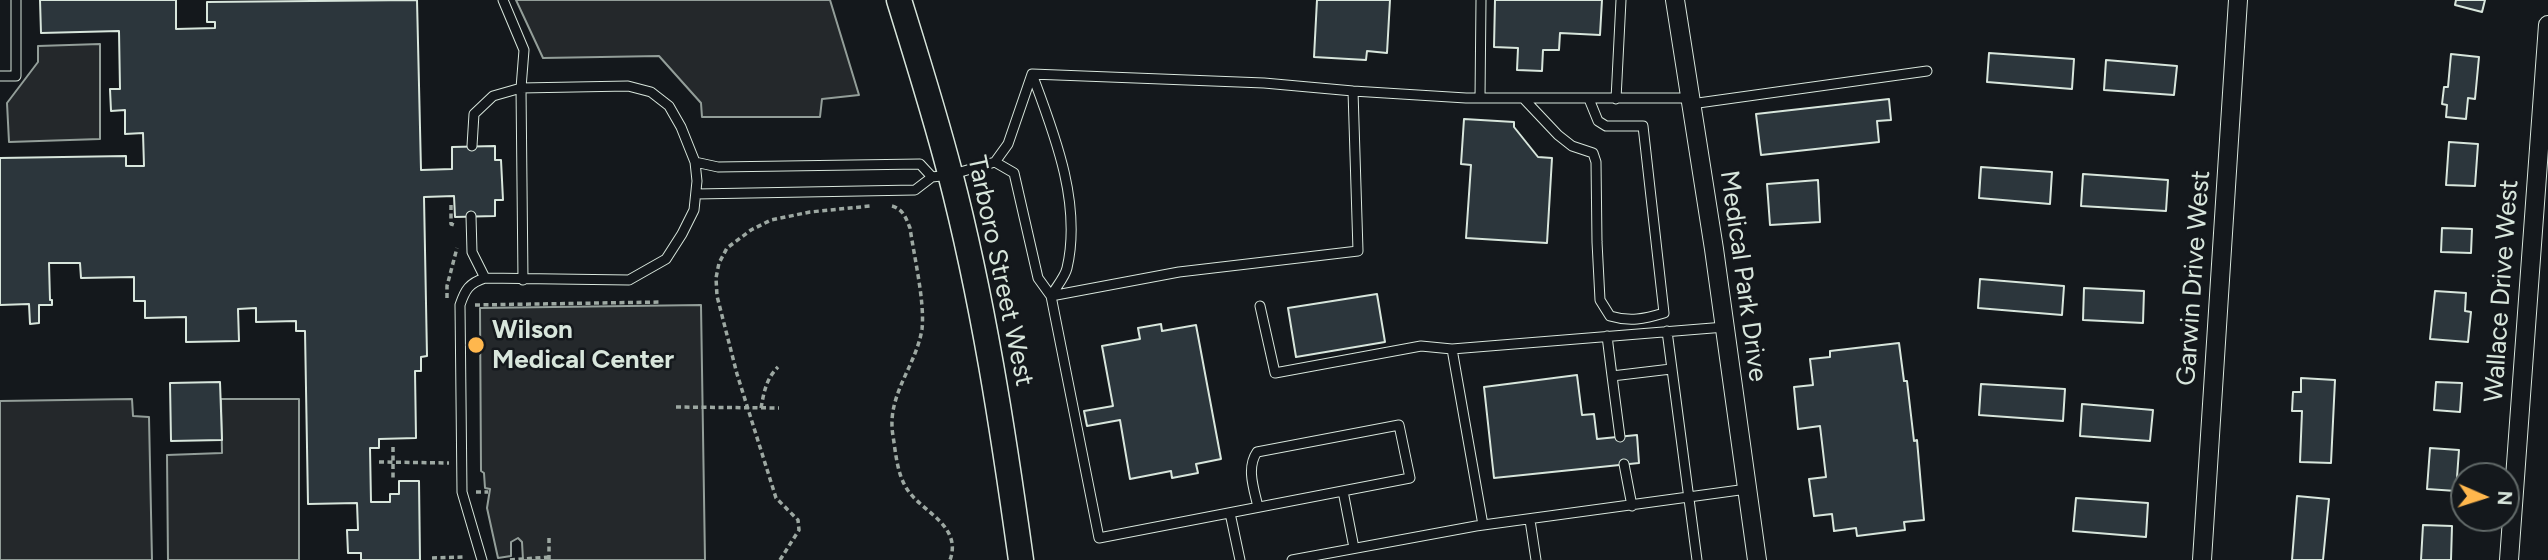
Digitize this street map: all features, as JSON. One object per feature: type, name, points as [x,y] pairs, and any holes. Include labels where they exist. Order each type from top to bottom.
[{"type":"main road","name":"Tarboro Street West","points":[[899,0],[994,379],[1021,560]]},
{"type":"street","name":"Medical Park Drive","points":[[1675,0],[1757,560]]},
{"type":"street","name":"Garwin Drive West","points":[[2202,560],[2238,0]]},
{"type":"street","name":"Wallace Drive West","points":[[2509,560],[2548,25]]},
{"type":"lane","points":[[0,76],[16,76],[16,0]]},
{"type":"lane","points":[[503,0],[524,50],[523,280]]},
{"type":"lane","points":[[1480,98],[1481,0]]},
{"type":"lane","points":[[1616,99],[1621,0]]},
{"type":"lane","points":[[1032,74],[1264,83],[1480,98],[1691,101],[1927,71]]},
{"type":"lane","points":[[696,194],[915,190],[941,176],[995,162],[1008,144],[1032,74]]},
{"type":"lane","points":[[1032,74],[1061,152],[1071,223],[1067,270],[1051,296]]},
{"type":"lane","points":[[472,146],[474,114],[493,96],[522,88],[628,86],[651,92],[669,106],[695,162],[696,194],[694,211],[666,259],[629,280],[485,278],[473,282],[464,292],[460,305],[462,492],[482,560]]},
{"type":"lane","points":[[1051,296],[1179,272],[1358,251],[1353,91]]},
{"type":"lane","points":[[1523,99],[1572,146],[1593,153],[1596,162],[1600,300],[1610,316],[1626,321],[1664,313],[1643,126],[1606,126],[1598,121],[1589,99]]},
{"type":"lane","points":[[695,162],[718,167],[920,164],[941,176]]},
{"type":"lane","points":[[995,162],[1014,173],[1038,278],[1051,296],[1099,538],[1258,508],[1410,478],[1399,425],[1256,452],[1251,470],[1258,508]]},
{"type":"lane","points":[[471,216],[472,252],[485,278]]},
{"type":"lane","points":[[1260,306],[1275,373],[1422,346],[1452,349],[1725,327]]},
{"type":"lane","points":[[1667,331],[1697,560]]},
{"type":"lane","points":[[1607,336],[1620,437]]},
{"type":"lane","points":[[1452,349],[1483,525]]},
{"type":"lane","points":[[1612,376],[1671,369]]},
{"type":"lane","points":[[1624,464],[1632,506]]},
{"type":"lane","points":[[1292,560],[1483,525],[1747,489]]},
{"type":"lane","points":[[1343,491],[1354,548]]},
{"type":"lane","points":[[1230,513],[1240,560]]},
{"type":"lane","points":[[1530,520],[1536,560]]},
{"type":"path","points":[[890,205],[899,207],[910,228],[922,317],[918,345],[894,400],[891,425],[899,474],[908,492],[942,522],[950,536],[950,560]]},
{"type":"path","points":[[780,560],[799,530],[797,517],[776,498],[748,408],[717,296],[719,263],[727,248],[751,230],[788,215],[878,206]]},
{"type":"path","points":[[460,305],[662,302]]},
{"type":"path","points":[[761,408],[770,375],[778,367]]},
{"type":"path","points":[[676,407],[779,408]]},
{"type":"path","points":[[393,447],[393,480]]},
{"type":"path","points":[[379,462],[449,463]]},
{"type":"path","points":[[510,560],[549,559],[549,538]]},
{"type":"path","points":[[432,558],[468,557],[482,560]]},
{"type":"shaded area","points":[[516,0],[830,0],[859,95],[822,99],[820,117],[702,117],[701,103],[659,56],[543,58]]},
{"type":"shaded area","points":[[100,44],[100,139],[9,142],[7,103],[38,62],[38,46]]},
{"type":"shaded area","points":[[701,305],[705,560],[523,560],[522,542],[518,538],[511,542],[511,556],[498,558],[487,508],[490,489],[485,488],[484,473],[481,471],[480,308]]},
{"type":"shaded area","points":[[132,399],[133,416],[149,417],[152,560],[0,560],[0,401]]},
{"type":"shaded area","points":[[221,399],[299,399],[299,560],[168,560],[167,455],[222,453]]},
{"type":"building","name":"Wilson Medical Center","points":[[40,0],[176,0],[176,29],[215,28],[215,22],[207,22],[207,2],[417,0],[421,170],[452,169],[452,147],[495,146],[495,160],[501,160],[503,200],[495,200],[495,216],[455,217],[454,196],[424,197],[427,356],[421,357],[421,371],[415,371],[416,438],[379,439],[379,448],[370,448],[371,502],[390,502],[390,494],[399,494],[399,481],[419,481],[420,560],[361,560],[361,553],[348,553],[347,530],[358,530],[357,503],[308,504],[305,331],[296,331],[296,321],[256,322],[256,308],[238,309],[239,341],[186,342],[186,317],[145,318],[145,301],[134,301],[134,277],[81,278],[80,263],[49,263],[52,305],[39,305],[39,323],[30,324],[29,304],[0,305],[0,158],[126,156],[126,166],[144,166],[143,133],[125,134],[125,110],[111,111],[110,89],[120,89],[119,31],[41,33]]},
{"type":"building","points":[[1317,0],[1390,0],[1387,53],[1367,51],[1366,60],[1314,57]]},
{"type":"building","points":[[1495,0],[1602,0],[1600,35],[1560,33],[1559,50],[1543,50],[1542,71],[1517,70],[1518,48],[1494,47]]},
{"type":"building","points":[[2456,0],[2485,0],[2482,12],[2455,5]]},
{"type":"building","points":[[1989,53],[2074,59],[2072,89],[1987,82]]},
{"type":"building","points":[[2451,54],[2479,57],[2475,99],[2468,98],[2466,119],[2446,117],[2447,105],[2442,104],[2444,87],[2448,87]]},
{"type":"building","points":[[2106,60],[2177,66],[2174,95],[2104,90]]},
{"type":"building","points":[[1889,99],[1891,120],[1877,121],[1879,142],[1761,155],[1756,114]]},
{"type":"building","points":[[1464,119],[1514,122],[1514,127],[1538,157],[1552,158],[1547,243],[1466,238],[1471,165],[1461,164]]},
{"type":"building","points":[[2449,142],[2478,144],[2475,186],[2446,185]]},
{"type":"building","points":[[1981,167],[2052,172],[2050,204],[1979,198]]},
{"type":"building","points":[[2083,174],[2168,180],[2166,211],[2081,206]]},
{"type":"building","points":[[1818,180],[1820,222],[1770,225],[1767,184]]},
{"type":"building","points":[[2442,228],[2472,229],[2471,253],[2441,252]]},
{"type":"building","points":[[1980,279],[2064,286],[2062,315],[1978,308]]},
{"type":"building","points":[[2084,288],[2144,291],[2143,323],[2083,320]]},
{"type":"building","points":[[2435,291],[2466,293],[2465,311],[2471,312],[2468,342],[2430,339]]},
{"type":"building","points":[[1377,294],[1385,342],[1296,357],[1288,308]]},
{"type":"building","points":[[1161,324],[1162,331],[1196,325],[1221,459],[1196,464],[1198,473],[1172,478],[1171,471],[1130,479],[1120,420],[1087,426],[1084,411],[1113,406],[1102,346],[1140,339],[1138,328]]},
{"type":"building","points":[[1899,343],[1904,381],[1907,381],[1914,441],[1917,440],[1924,520],[1904,522],[1905,530],[1857,536],[1856,528],[1834,531],[1832,514],[1814,516],[1809,479],[1826,477],[1820,426],[1798,429],[1794,387],[1813,385],[1810,359],[1830,357],[1830,351]]},
{"type":"building","points":[[1577,375],[1582,415],[1594,414],[1597,439],[1637,435],[1639,463],[1494,478],[1484,387]]},
{"type":"building","points":[[2301,378],[2335,380],[2331,463],[2300,462],[2302,411],[2292,411],[2293,392],[2301,392]]},
{"type":"building","points":[[220,382],[222,440],[171,441],[170,383]]},
{"type":"building","points":[[2436,382],[2462,383],[2460,412],[2434,410]]},
{"type":"building","points":[[1981,384],[2065,389],[2063,421],[1979,415]]},
{"type":"building","points":[[2082,404],[2153,410],[2150,441],[2080,436]]},
{"type":"building","points":[[2430,448],[2459,450],[2458,462],[2450,462],[2450,491],[2427,489]]},
{"type":"building","points":[[2297,496],[2329,499],[2323,560],[2292,560]]},
{"type":"building","points":[[2076,498],[2148,503],[2146,537],[2073,531]]},
{"type":"building","points":[[2423,525],[2450,526],[2451,560],[2421,560]]},
{"type":"place","name":"Wilson Medical Center","points":[[476,345]]}]
